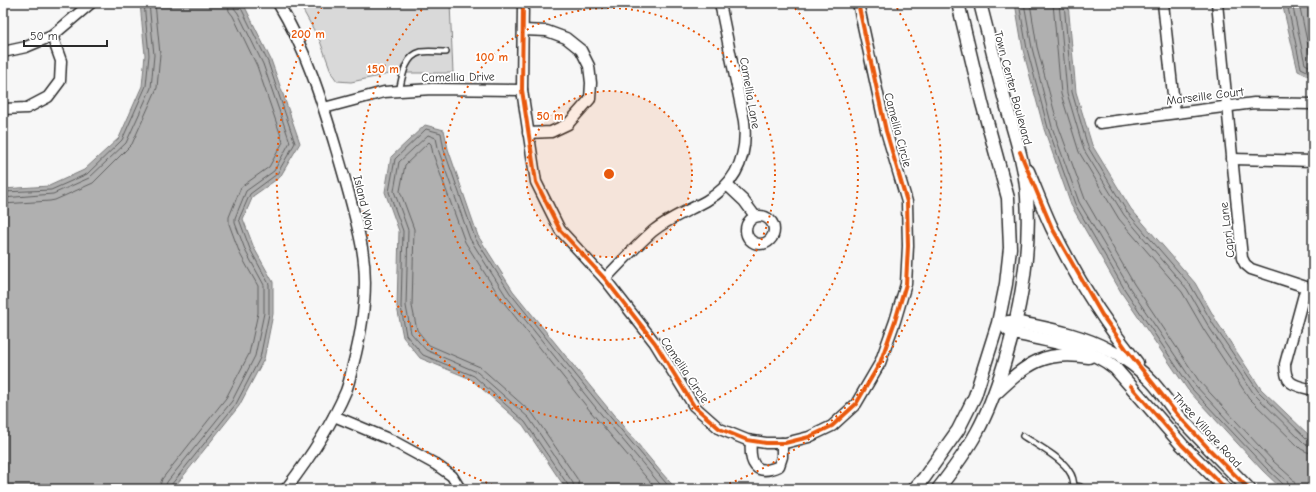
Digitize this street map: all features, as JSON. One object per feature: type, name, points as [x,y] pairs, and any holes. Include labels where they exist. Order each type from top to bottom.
[{"type":"street","points":[[3,52],[26,47],[52,36],[90,3]]},
{"type":"street","name":"Island Way","points":[[278,3],[287,18],[306,58],[324,108],[348,192],[362,249],[365,297],[359,342],[346,390],[334,416],[301,470],[286,489]]},
{"type":"street","name":"Camellia Circle","points":[[523,3],[522,90],[528,133],[536,182],[560,230],[604,279],[655,343],[694,406],[720,429],[751,441],[766,443],[782,443],[809,437],[832,426],[856,404],[880,364],[906,284],[908,246],[907,202],[886,131],[858,3]]},
{"type":"street","name":"Camellia Lane","points":[[604,279],[653,231],[679,214],[706,201],[727,185],[733,178],[741,160],[745,129],[720,3]]},
{"type":"street","points":[[914,489],[924,478],[958,430],[975,396],[998,323],[1006,284],[1010,248],[1008,198],[982,104],[958,3]]},
{"type":"street","name":"Town Center Boulevard","points":[[938,489],[977,431],[995,394],[1023,292],[1027,250],[1027,196],[1020,152],[980,3]]},
{"type":"street","points":[[1163,3],[1175,114]]},
{"type":"street","name":"Capri Lane","points":[[1217,3],[1242,258],[1245,264],[1251,269],[1306,287],[1285,364],[1285,371],[1290,384],[1313,390]]},
{"type":"street","points":[[523,30],[547,31],[566,38],[581,50],[590,66],[592,83],[590,99],[568,124],[551,132],[528,133]]},
{"type":"street","points":[[3,109],[27,108],[48,96],[60,81],[61,61],[52,36]]},
{"type":"street","name":"Camellia Drive","points":[[324,108],[384,92],[432,90],[522,90]]},
{"type":"street","name":"Marseille Court","points":[[1100,123],[1254,103],[1313,104]]},
{"type":"street","points":[[1020,152],[1052,228],[1072,264],[1102,315],[1152,383]]},
{"type":"street","points":[[1232,159],[1313,161]]},
{"type":"street","points":[[727,185],[744,201],[755,216]]},
{"type":"street","name":"Three Village Road","points":[[998,323],[1086,351],[1104,359],[1115,368],[1182,445],[1226,489]]},
{"type":"street","name":"Three Village Road","points":[[1014,327],[1068,334],[1090,341],[1110,350],[1133,364],[1152,383],[1177,414],[1209,449],[1249,489]]},
{"type":"street","points":[[995,394],[1020,371],[1038,360],[1057,355],[1083,356],[1104,359]]},
{"type":"street","points":[[334,416],[391,440],[435,464],[452,476],[460,489]]},
{"type":"street","points":[[751,441],[751,456],[753,464],[759,469],[769,470],[779,466],[782,457],[782,443]]},
{"type":"lane","points":[[399,92],[404,68],[419,52],[446,52]]},
{"type":"lane","points":[[1023,436],[1059,460],[1069,469],[1076,489]]},
{"type":"shaded area","points":[[299,3],[450,3],[453,73],[394,73],[351,82],[337,81],[332,74],[320,41]]},
{"type":"water","points":[[140,3],[241,3],[245,7],[271,60],[300,143],[280,177],[253,196],[243,219],[254,248],[273,282],[273,314],[264,359],[239,406],[173,489],[3,489],[3,189],[49,186],[84,170],[119,138],[142,86],[145,55]]},
{"type":"water","points":[[1015,3],[1068,3],[1076,92],[1092,145],[1131,209],[1195,283],[1217,322],[1261,389],[1313,439],[1313,489],[1282,489],[1263,471],[1188,390],[1121,292],[1071,205],[1044,129],[1023,50]]},
{"type":"water","points":[[1284,3],[1313,3],[1313,78],[1298,71],[1283,7]]},
{"type":"water","points":[[425,125],[444,130],[448,149],[478,236],[513,291],[676,489],[566,489],[523,425],[471,379],[420,358],[403,337],[397,307],[399,231],[385,192],[391,157]]},
{"type":"cycle path","points":[[523,3],[522,90],[536,182],[560,230],[605,279],[655,343],[694,406],[720,429],[747,440],[766,443],[785,443],[809,437],[832,426],[856,404],[880,363],[906,284],[908,246],[907,202],[886,131],[858,3]]},
{"type":"cycle path","points":[[1020,152],[1052,228],[1102,315],[1126,349],[1177,414],[1249,489]]},
{"type":"cycle path","points":[[1131,386],[1182,445],[1226,489]]}]
